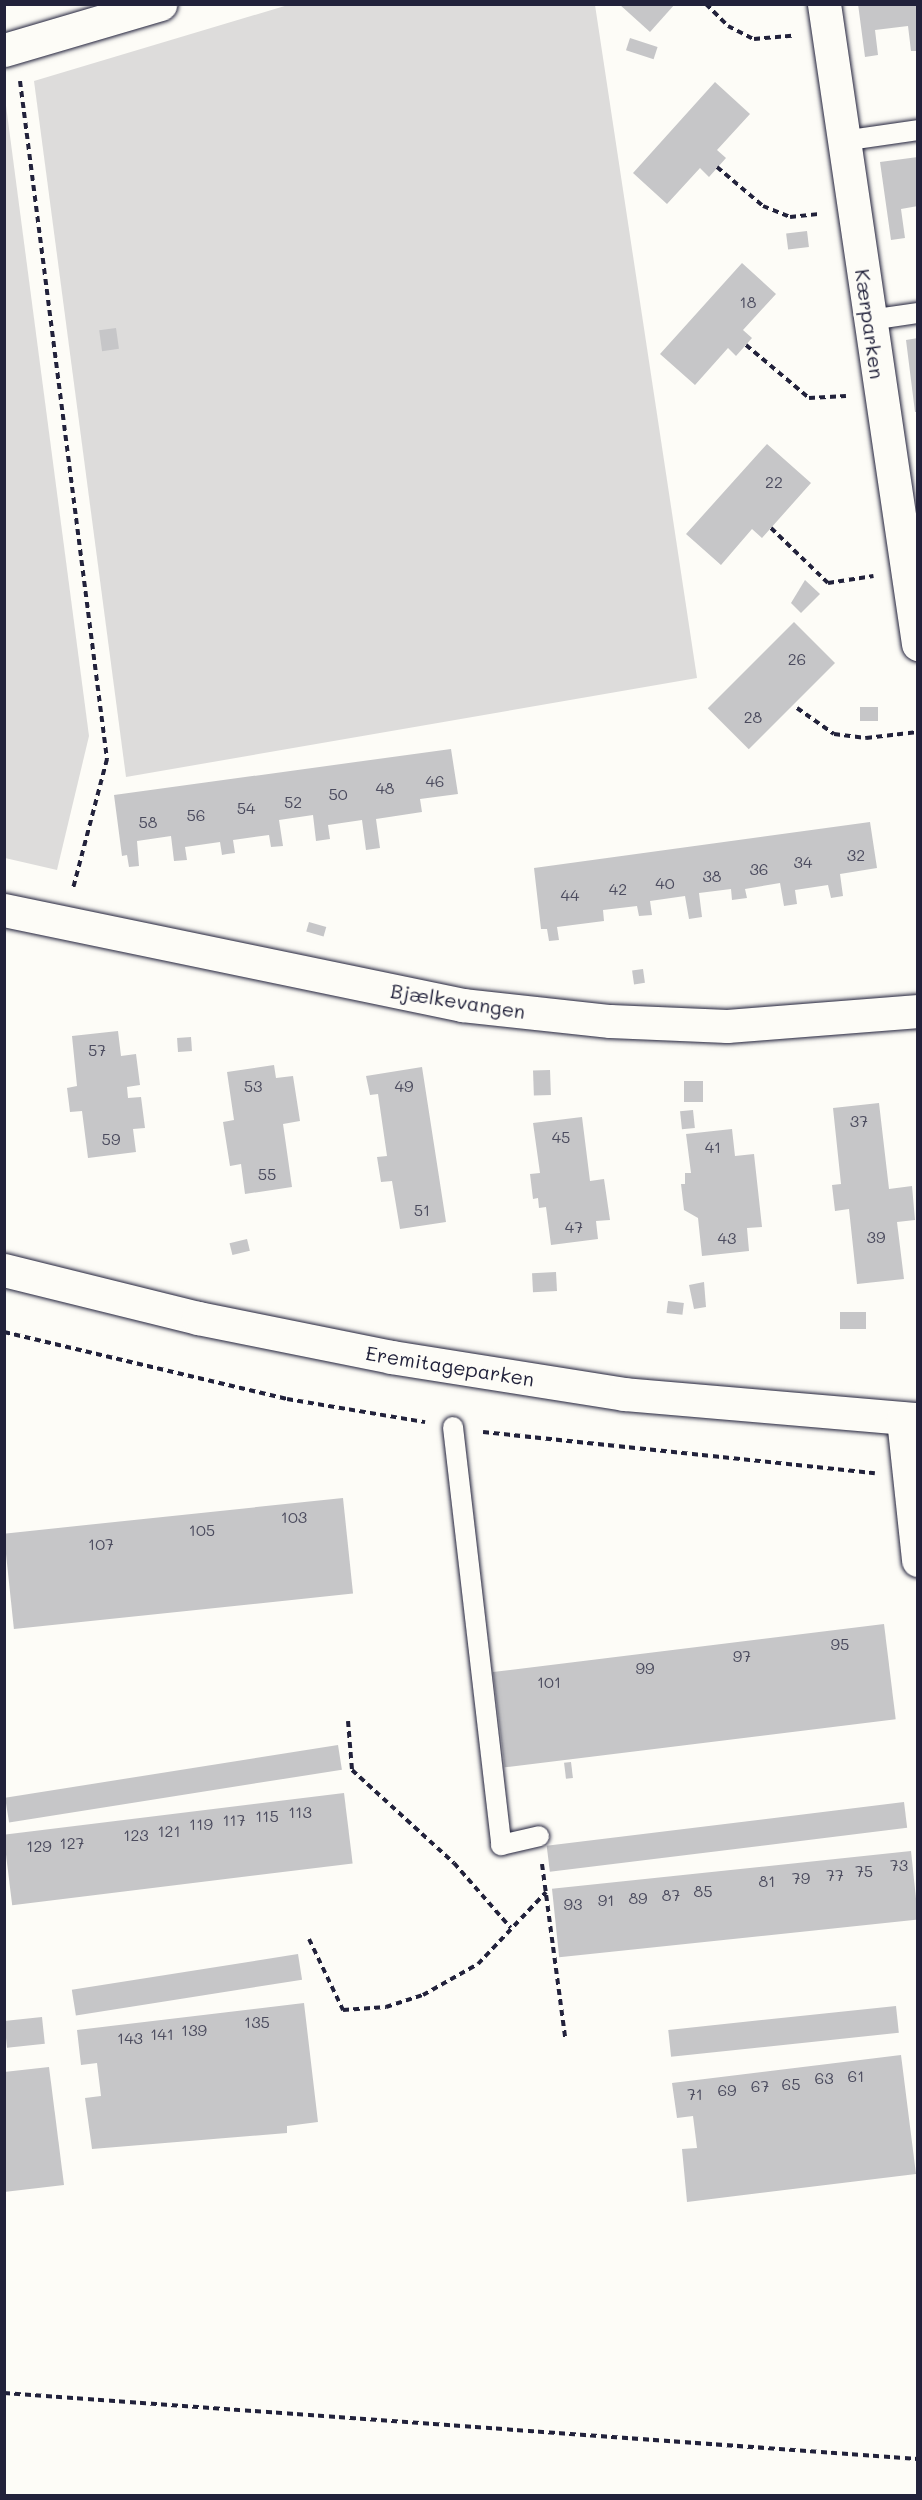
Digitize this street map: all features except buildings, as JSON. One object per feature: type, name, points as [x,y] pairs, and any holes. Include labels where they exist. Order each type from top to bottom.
[{"type":"street","points":[[10,49],[160,4]]},
{"type":"street","name":"Kærparken","points":[[825,18],[881,394],[907,494],[907,571],[918,644]]},
{"type":"street","name":"Bjælkevangen","points":[[4,910],[462,1005],[610,1021],[727,1026],[918,1011]]},
{"type":"street","name":"Eremitageparken","points":[[4,1270],[198,1318],[391,1357],[624,1394],[910,1419],[918,1560]]},
{"type":"lane","points":[[843,141],[918,130]]},
{"type":"lane","points":[[870,320],[918,313]]},
{"type":"lane","points":[[453,1427],[501,1845],[539,1836]]},
{"type":"path","points":[[706,4],[728,26],[754,39],[825,18]]},
{"type":"path","points":[[10,49],[107,759],[64,924]]},
{"type":"path","points":[[717,167],[763,206],[790,217],[854,210]]},
{"type":"path","points":[[746,345],[809,399],[881,394]]},
{"type":"path","points":[[771,528],[828,583],[907,571]]},
{"type":"path","points":[[796,708],[834,734],[866,738],[918,732]]},
{"type":"path","points":[[348,1721],[351,1770],[454,1863],[511,1928]]},
{"type":"path","points":[[539,1836],[565,2037]]},
{"type":"path","points":[[309,1939],[343,2010],[386,2007],[423,1995],[478,1964],[546,1892]]},
{"type":"path","points":[[4,2393],[918,2459]]},
{"type":"shaded area","points":[[288,5],[595,5],[697,678],[126,777],[34,81]]},
{"type":"shaded area","points":[[5,98],[89,736],[57,870],[5,858]]}]
